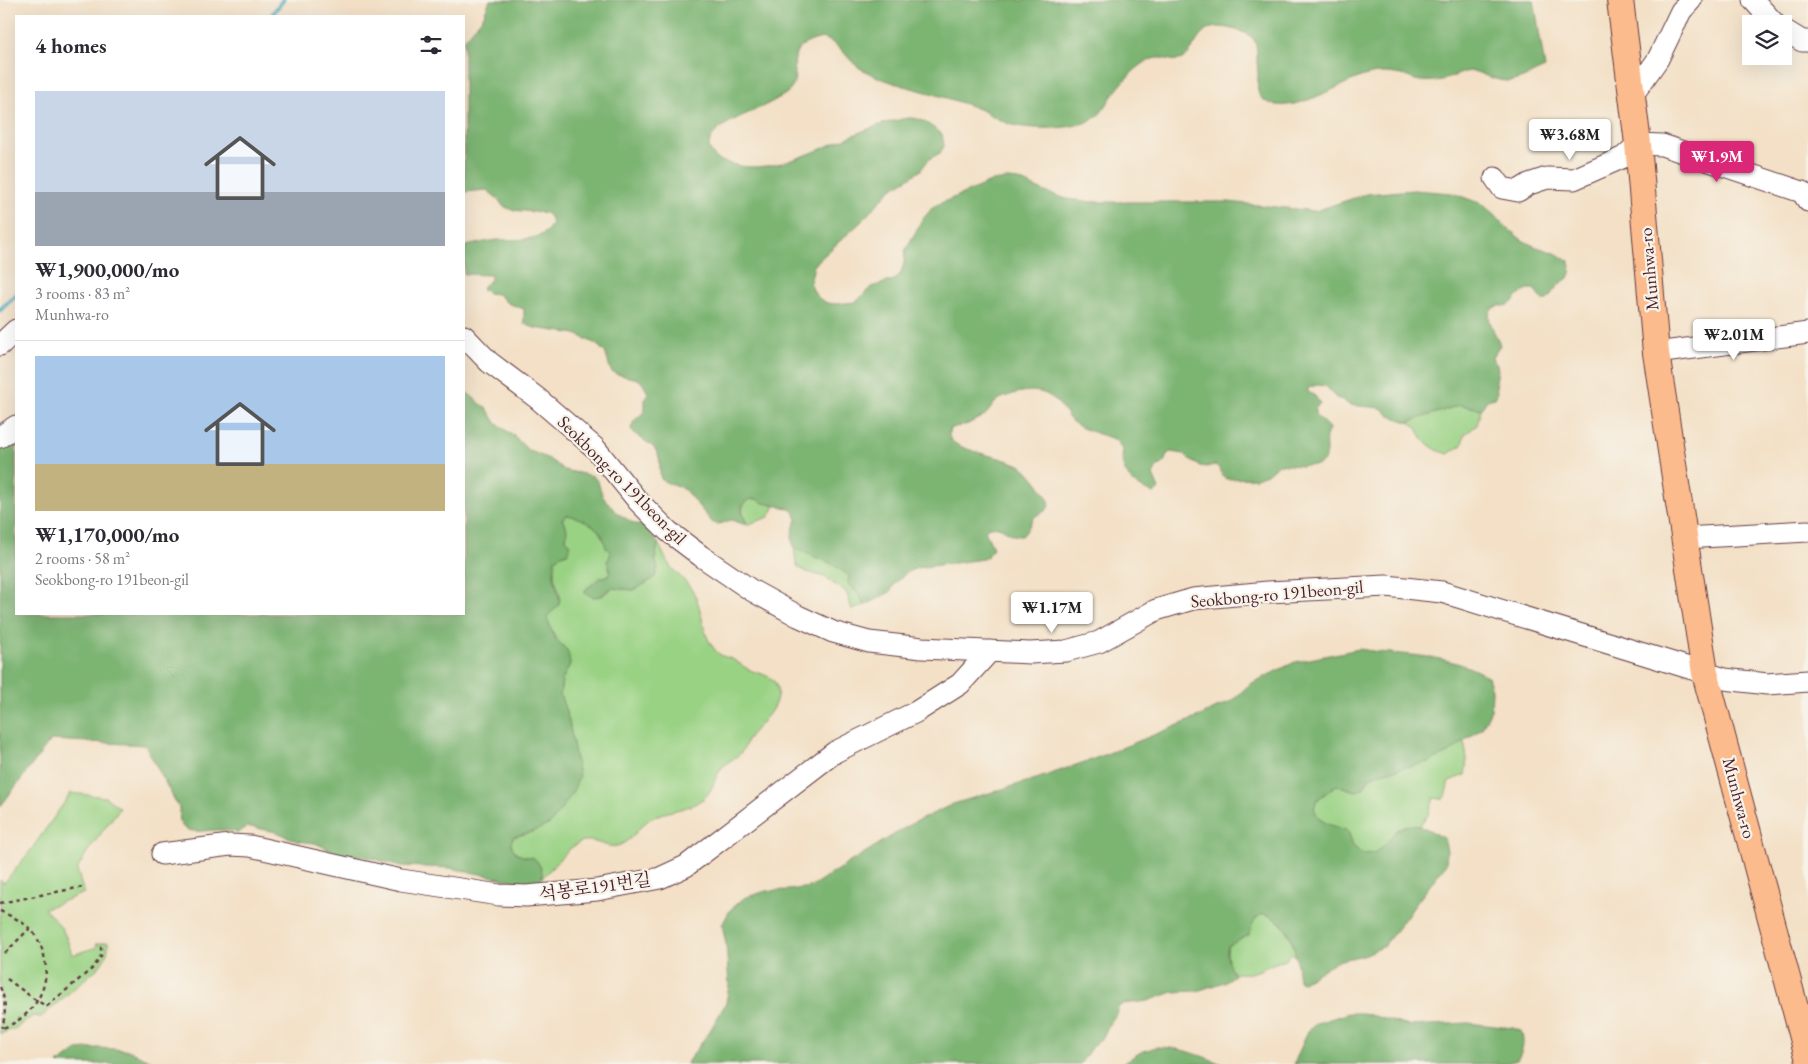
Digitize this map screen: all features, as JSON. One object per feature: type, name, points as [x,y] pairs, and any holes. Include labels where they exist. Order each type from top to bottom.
[{"type":"main road","name":"Munhwa-ro","points":[[1620,0],[1638,144],[1656,353],[1705,673],[1808,1056]]},
{"type":"street","points":[[1632,96],[1658,59],[1681,12],[1691,0]]},
{"type":"street","points":[[1753,0],[1767,15]]},
{"type":"street","points":[[1792,35],[1802,41],[1808,40]]},
{"type":"street","points":[[1495,178],[1502,188],[1518,191],[1529,184],[1547,178],[1574,179],[1624,157],[1638,144],[1662,145],[1802,192],[1808,201]]},
{"type":"street","points":[[0,345],[15,331]]},
{"type":"street","points":[[1656,353],[1808,333]]},
{"type":"street","name":"Seokbong-ro 191beon-gil","points":[[465,337],[489,362],[544,404],[595,448],[638,501],[668,531],[701,556],[752,590],[798,616],[833,632],[869,642],[922,648],[1030,653],[1066,651],[1098,642],[1156,610],[1193,599],[1268,592],[1386,586],[1442,592],[1725,679],[1767,684],[1808,681]]},
{"type":"street","points":[[0,437],[15,427]]},
{"type":"street","points":[[1684,538],[1808,531]]},
{"type":"street","name":"석봉로191번길","points":[[162,854],[230,845],[250,846],[401,880],[499,895],[526,896],[597,890],[660,878],[686,866],[835,752],[916,712],[953,689],[971,673],[990,651]]},
{"type":"path","points":[[0,903],[82,887]]},
{"type":"path","points":[[0,911],[19,919],[34,934],[44,952],[46,973],[42,994],[30,1011],[14,1024],[1,1028],[5,1009],[0,987]]},
{"type":"path","points":[[5,953],[29,929]]},
{"type":"path","points":[[7,979],[47,1006],[94,967],[101,956],[101,943]]},
{"type":"green space","points":[[490,0],[1534,0],[1545,68],[1520,79],[1500,80],[1472,71],[1436,81],[1417,80],[1397,74],[1375,73],[1304,102],[1277,105],[1262,99],[1258,92],[1257,49],[1252,37],[1243,32],[1220,27],[1205,31],[1184,58],[1171,60],[1157,58],[1138,67],[1112,96],[1102,112],[1093,119],[1085,123],[1054,128],[1031,128],[1013,125],[971,106],[884,80],[859,67],[832,42],[823,38],[808,43],[799,49],[795,56],[794,81],[791,89],[774,101],[722,127],[714,134],[710,141],[710,149],[716,158],[726,163],[747,167],[768,166],[809,154],[871,128],[904,118],[922,121],[942,134],[944,146],[940,153],[929,159],[920,171],[890,190],[861,222],[814,266],[810,283],[815,294],[827,303],[856,302],[871,287],[894,280],[901,273],[905,251],[922,220],[934,206],[993,181],[1008,179],[1019,180],[1045,192],[1067,199],[1092,202],[1228,202],[1315,211],[1366,194],[1414,190],[1452,193],[1482,204],[1522,240],[1555,253],[1569,261],[1571,266],[1570,273],[1568,278],[1558,285],[1547,300],[1543,300],[1534,289],[1528,289],[1510,304],[1497,306],[1491,310],[1489,319],[1500,345],[1492,357],[1498,370],[1496,381],[1497,394],[1495,398],[1487,400],[1481,409],[1460,405],[1408,422],[1390,416],[1381,408],[1349,405],[1343,400],[1336,398],[1326,386],[1317,385],[1308,388],[1308,392],[1315,396],[1320,403],[1315,409],[1315,414],[1329,428],[1326,436],[1325,457],[1317,465],[1278,464],[1267,474],[1256,478],[1226,479],[1215,465],[1200,466],[1184,454],[1171,452],[1168,453],[1164,462],[1157,467],[1153,475],[1159,489],[1155,493],[1141,488],[1130,478],[1123,466],[1123,451],[1116,440],[1084,429],[1074,423],[1056,401],[1049,396],[1036,391],[1028,391],[1012,394],[1000,399],[982,417],[968,424],[950,429],[949,437],[956,444],[964,448],[1016,463],[1023,467],[1043,490],[1050,504],[1034,518],[1022,536],[1016,536],[998,527],[987,528],[985,531],[993,548],[988,556],[983,559],[917,568],[907,572],[890,592],[865,605],[856,591],[849,585],[849,576],[847,574],[830,563],[794,548],[792,534],[797,520],[794,511],[763,503],[757,499],[751,499],[742,506],[746,525],[732,520],[720,524],[712,522],[685,490],[661,479],[659,457],[656,450],[637,436],[631,429],[634,421],[645,411],[645,399],[648,393],[643,384],[638,379],[611,371],[605,352],[596,344],[576,334],[535,328],[524,324],[524,309],[507,303],[498,294],[488,293],[482,289],[491,280],[490,275],[465,274],[466,246],[494,240],[536,237],[543,234],[552,223],[546,213],[512,210],[503,206],[487,190],[465,192],[465,39],[483,17]]},
{"type":"green space","points":[[465,391],[488,410],[496,423],[514,436],[528,450],[549,459],[564,470],[593,476],[598,482],[603,497],[616,512],[633,523],[644,527],[658,543],[655,560],[658,568],[655,577],[633,590],[612,588],[602,596],[593,597],[585,593],[585,590],[600,578],[609,575],[610,569],[607,561],[610,557],[610,552],[602,534],[593,526],[581,519],[568,515],[562,519],[567,529],[566,539],[570,544],[570,548],[555,560],[554,577],[560,600],[558,606],[547,617],[554,637],[567,650],[569,656],[570,664],[562,680],[560,694],[569,721],[579,777],[568,800],[550,824],[535,831],[513,837],[511,843],[514,851],[522,856],[534,858],[539,865],[542,876],[539,882],[535,885],[450,868],[401,866],[367,857],[340,854],[315,843],[297,841],[277,832],[251,827],[247,827],[238,833],[226,830],[192,831],[186,829],[182,826],[180,810],[145,745],[51,740],[0,807],[0,446],[15,436],[15,615],[465,615]]},
{"type":"green space","points":[[1460,405],[1481,409],[1477,425],[1464,435],[1462,445],[1448,454],[1438,450],[1424,440],[1416,427],[1408,422]]},
{"type":"green space","points":[[751,499],[757,499],[775,506],[769,517],[746,525],[743,507]]},
{"type":"green space","points":[[567,515],[581,519],[595,527],[610,552],[608,559],[610,573],[603,577],[602,596],[612,588],[633,590],[652,580],[658,568],[655,560],[658,543],[670,566],[694,593],[706,634],[713,647],[721,655],[774,681],[778,692],[777,699],[770,713],[749,738],[741,753],[721,769],[704,798],[685,808],[652,818],[620,845],[609,846],[583,841],[563,855],[542,878],[542,872],[536,860],[516,853],[511,843],[513,837],[535,831],[579,777],[569,722],[560,694],[562,680],[570,664],[550,628],[547,617],[558,606],[560,594],[554,577],[555,560],[559,556],[568,553],[566,532],[562,520]]},
{"type":"green space","points":[[794,548],[830,563],[847,574],[849,576],[849,585],[856,591],[865,605],[852,610],[844,590],[825,577],[807,572],[798,567]]},
{"type":"green space","points":[[1359,649],[1441,659],[1457,663],[1488,677],[1492,690],[1491,710],[1482,728],[1450,752],[1429,762],[1376,774],[1368,779],[1363,789],[1356,791],[1336,785],[1317,800],[1314,808],[1320,818],[1327,824],[1348,831],[1353,846],[1362,854],[1377,851],[1404,826],[1419,826],[1444,838],[1447,851],[1446,864],[1384,946],[1364,955],[1337,961],[1303,982],[1299,981],[1292,940],[1281,923],[1273,917],[1263,914],[1255,920],[1249,935],[1228,946],[1228,961],[1234,975],[1224,982],[1197,991],[1173,992],[1148,1001],[1123,1004],[1118,1007],[1116,1015],[1103,1037],[1093,1045],[1080,1064],[686,1064],[711,1029],[726,1003],[729,985],[726,944],[722,925],[730,910],[744,898],[766,891],[810,887],[911,824],[953,804],[1036,779],[1099,757],[1196,718],[1233,700],[1250,684],[1295,662]]},
{"type":"green space","points":[[1464,741],[1467,759],[1465,775],[1449,781],[1445,797],[1442,799],[1434,798],[1429,814],[1420,826],[1409,826],[1396,831],[1381,850],[1362,854],[1353,846],[1348,831],[1327,824],[1320,818],[1314,808],[1317,800],[1336,785],[1356,791],[1362,788],[1376,774],[1450,752]]},
{"type":"green space","points":[[71,793],[105,797],[120,808],[87,852],[77,870],[84,893],[44,909],[62,929],[72,955],[97,947],[96,944],[108,942],[107,953],[99,967],[41,1017],[33,1016],[16,1028],[0,1034],[0,880],[4,883],[31,850]]},
{"type":"green space","points":[[1263,914],[1276,920],[1286,930],[1290,936],[1296,957],[1291,953],[1286,960],[1254,972],[1236,973],[1234,975],[1228,961],[1228,946],[1237,940],[1258,916]]},
{"type":"green space","points":[[1349,1013],[1363,1013],[1409,1026],[1468,1023],[1513,1028],[1521,1031],[1523,1047],[1517,1060],[1502,1064],[1294,1064],[1308,1031],[1317,1023]]},
{"type":"green space","points":[[1156,1047],[1182,1050],[1222,1064],[1121,1064],[1141,1052]]},
{"type":"green space","points":[[98,1048],[128,1050],[158,1064],[58,1064],[77,1050]]},
{"type":"waterway","points":[[272,15],[283,0]]},
{"type":"waterway","points":[[0,310],[15,296]]}]
